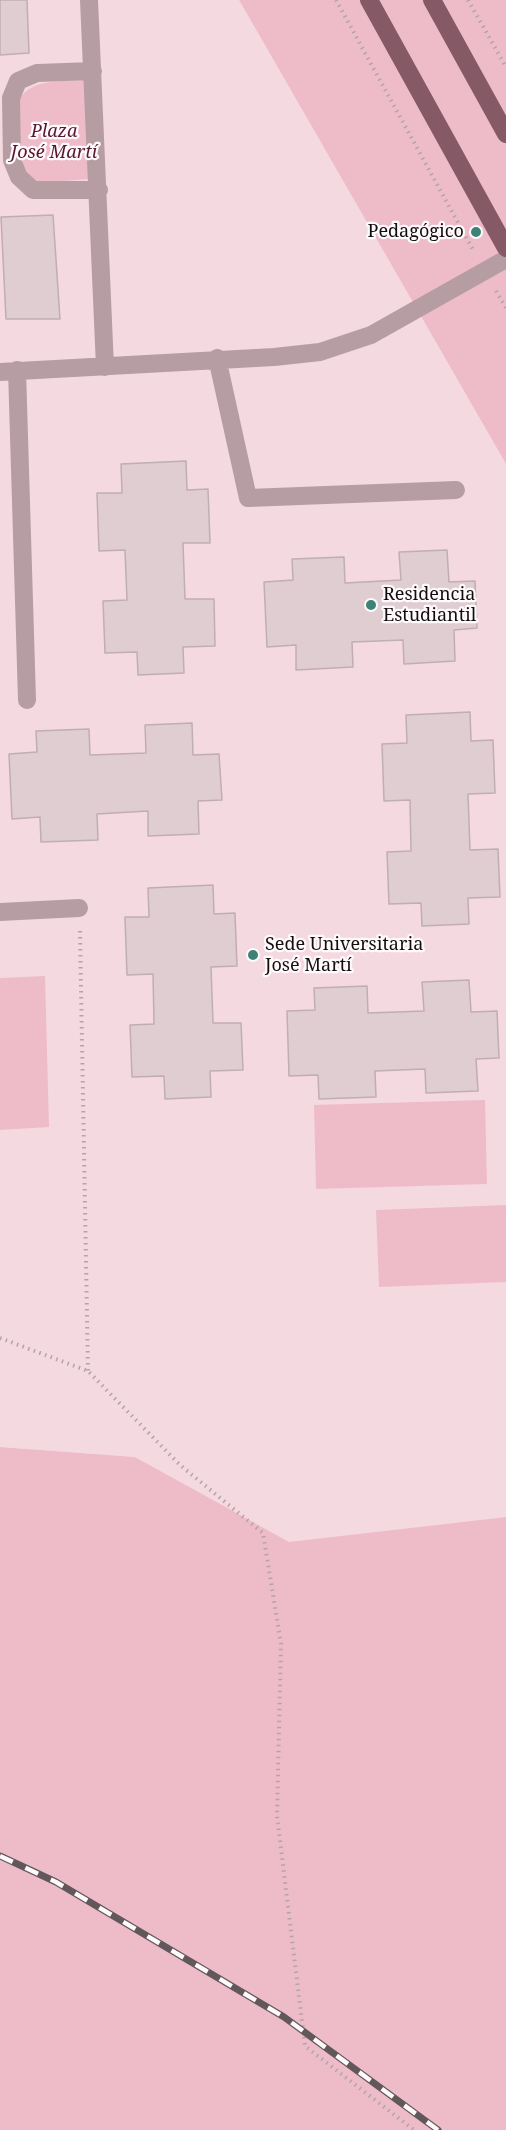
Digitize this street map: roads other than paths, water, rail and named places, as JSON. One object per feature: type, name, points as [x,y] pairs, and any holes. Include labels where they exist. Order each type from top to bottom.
[{"type":"main road","points":[[369,0],[506,248]]},
{"type":"main road","points":[[432,0],[506,134]]},
{"type":"lane","points":[[89,0],[105,367]]},
{"type":"lane","points":[[93,70],[37,73],[18,81],[11,98],[12,159],[19,177],[33,190],[99,189]]},
{"type":"lane","points":[[27,700],[8,371],[105,367],[217,358],[274,357],[320,352],[371,335],[506,259]]},
{"type":"lane","points":[[217,358],[249,498],[456,490]]},
{"type":"lane","points":[[0,912],[80,908]]},
{"type":"railway","points":[[0,1856],[56,1882],[284,2017],[438,2130]]},
{"type":"place","name":"Pedagógico","points":[[476,232]]},
{"type":"place","name":"Residencia Estudiantil","points":[[371,605]]},
{"type":"place","name":"Sede Universitaria José Martí","points":[[253,955]]},
{"type":"park label","name":"Plaza José Martí","points":[[54,142]]}]
